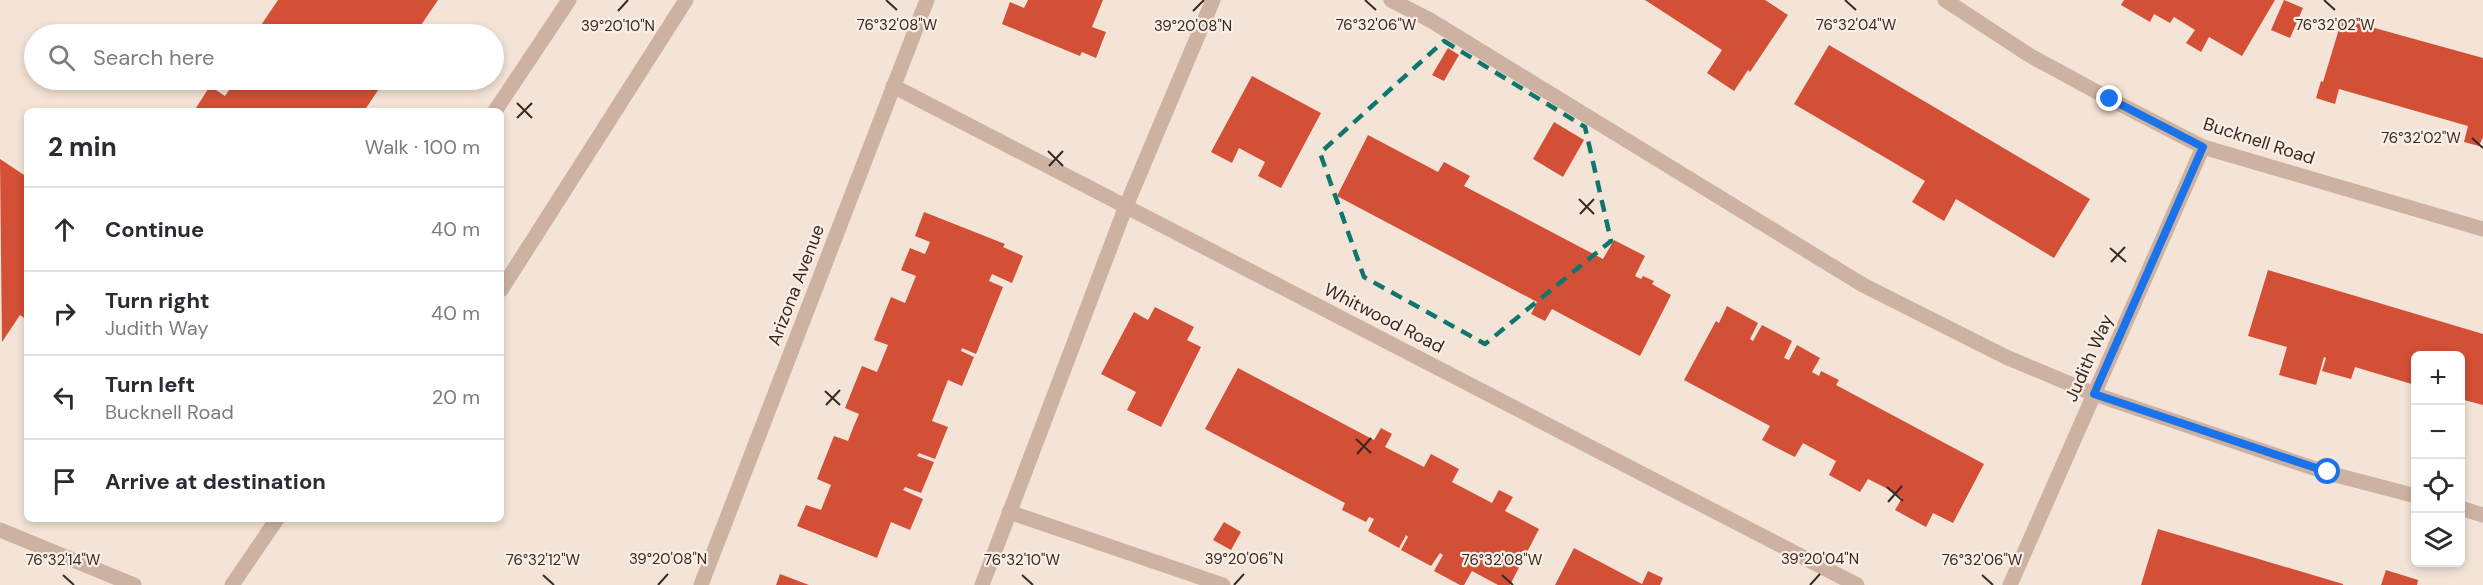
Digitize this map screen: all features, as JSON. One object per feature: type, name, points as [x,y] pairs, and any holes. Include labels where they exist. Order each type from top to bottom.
[{"type":"street","points":[[497,108],[569,0]]},
{"type":"street","points":[[504,285],[686,0]]},
{"type":"street","name":"Arizona Avenue","points":[[702,585],[927,0]]},
{"type":"street","points":[[982,585],[1126,206],[1214,0]]},
{"type":"street","points":[[1391,0],[1430,20],[1863,285],[2006,357],[2094,394],[2328,472],[2411,495]]},
{"type":"street","name":"Bucknell Road","points":[[1945,0],[2029,55],[2203,147],[2483,229]]},
{"type":"street","name":"Whitwood Road","points":[[893,86],[1857,585]]},
{"type":"street","name":"Judith Way","points":[[2010,585],[2203,147]]},
{"type":"street","points":[[2465,510],[2483,515]]},
{"type":"street","points":[[1009,512],[1223,585]]},
{"type":"street","points":[[232,585],[275,522]]},
{"type":"street","points":[[0,530],[134,585]]},
{"type":"highlighted area","points":[[1444,41],[1585,127],[1611,241],[1485,344],[1364,277],[1320,153]]},
{"type":"building","points":[[278,0],[438,0],[422,24],[262,24]]},
{"type":"building","points":[[1028,0],[1103,0],[1092,27],[1106,32],[1096,58],[1082,52],[1080,56],[1002,24],[1010,2],[1024,8]]},
{"type":"building","points":[[1645,0],[1765,0],[1788,15],[1750,72],[1748,70],[1734,91],[1707,73],[1722,50]]},
{"type":"building","points":[[2124,0],[2275,0],[2242,56],[2209,37],[2201,52],[2186,43],[2195,30],[2174,17],[2170,23],[2154,14],[2150,22],[2121,5]]},
{"type":"building","points":[[2284,0],[2303,8],[2290,38],[2271,30]]},
{"type":"building","points":[[2342,19],[2483,58],[2483,137],[2479,146],[2464,142],[2468,126],[2339,89],[2335,104],[2316,98]]},
{"type":"building","points":[[1829,45],[2090,199],[2054,258],[1956,199],[1944,221],[1912,202],[1925,181],[1794,104]]},
{"type":"building","points":[[1448,48],[1459,55],[1444,81],[1432,75]]},
{"type":"building","points":[[1252,76],[1321,113],[1281,188],[1258,176],[1265,162],[1239,148],[1232,163],[1211,152]]},
{"type":"building","points":[[207,90],[216,90],[225,96],[229,90],[378,90],[366,108],[196,108]]},
{"type":"building","points":[[1554,122],[1584,140],[1563,177],[1533,159]]},
{"type":"building","points":[[1368,135],[1438,172],[1444,162],[1470,176],[1464,186],[1603,259],[1614,240],[1645,256],[1635,276],[1641,279],[1643,276],[1654,281],[1652,284],[1671,295],[1640,356],[1552,309],[1545,321],[1531,314],[1537,302],[1337,196]]},
{"type":"building","points":[[0,159],[24,175],[24,318],[20,315],[2,342]]},
{"type":"building","points":[[924,212],[1005,244],[1003,247],[1023,256],[1012,283],[992,274],[989,281],[1003,287],[976,354],[962,348],[961,351],[974,357],[962,386],[948,380],[932,421],[948,427],[935,459],[919,453],[917,456],[934,462],[921,493],[905,487],[903,490],[923,499],[910,530],[891,522],[877,558],[797,526],[806,505],[821,510],[831,485],[817,479],[834,436],[848,441],[859,414],[845,408],[862,366],[877,372],[888,345],[874,340],[891,297],[905,303],[916,276],[901,270],[910,248],[925,254],[930,242],[915,236]]},
{"type":"building","points":[[2268,270],[2483,334],[2483,405],[2465,400],[2465,351],[2411,351],[2411,384],[2355,367],[2351,379],[2322,371],[2326,358],[2324,357],[2316,385],[2279,375],[2287,347],[2248,336]]},
{"type":"building","points":[[1727,306],[1758,323],[1750,339],[1753,341],[1762,325],[1792,341],[1784,358],[1789,360],[1797,345],[1820,358],[1812,372],[1819,376],[1821,371],[1839,380],[1836,385],[1984,464],[1953,523],[1933,513],[1926,527],[1895,510],[1902,498],[1868,479],[1860,492],[1829,475],[1836,461],[1803,443],[1795,457],[1777,448],[1762,440],[1770,426],[1684,380],[1716,321],[1719,323]]},
{"type":"building","points":[[1155,307],[1194,327],[1187,340],[1201,347],[1161,427],[1127,410],[1136,392],[1101,374],[1134,312],[1148,320]]},
{"type":"building","points":[[1238,368],[1374,440],[1381,428],[1392,434],[1385,447],[1424,467],[1431,454],[1459,469],[1452,482],[1492,503],[1499,490],[1513,497],[1505,511],[1539,529],[1510,585],[1498,585],[1472,571],[1464,585],[1460,585],[1434,571],[1443,555],[1440,553],[1431,566],[1401,550],[1408,537],[1406,535],[1399,548],[1368,531],[1374,519],[1369,517],[1366,522],[1342,510],[1345,503],[1205,429]]},
{"type":"building","points":[[1224,522],[1241,532],[1231,550],[1213,540]]},
{"type":"building","points":[[2158,529],[2343,584],[2343,585],[2141,585]]},
{"type":"building","points":[[1574,548],[1642,584],[1648,571],[1663,578],[1660,585],[1555,585]]},
{"type":"building","points":[[2386,570],[2418,580],[2417,585],[2381,585]]},
{"type":"building","points":[[780,574],[809,585],[776,585]]},
{"type":"route","points":[[2110,99],[2203,147],[2094,394],[2328,472]]}]
